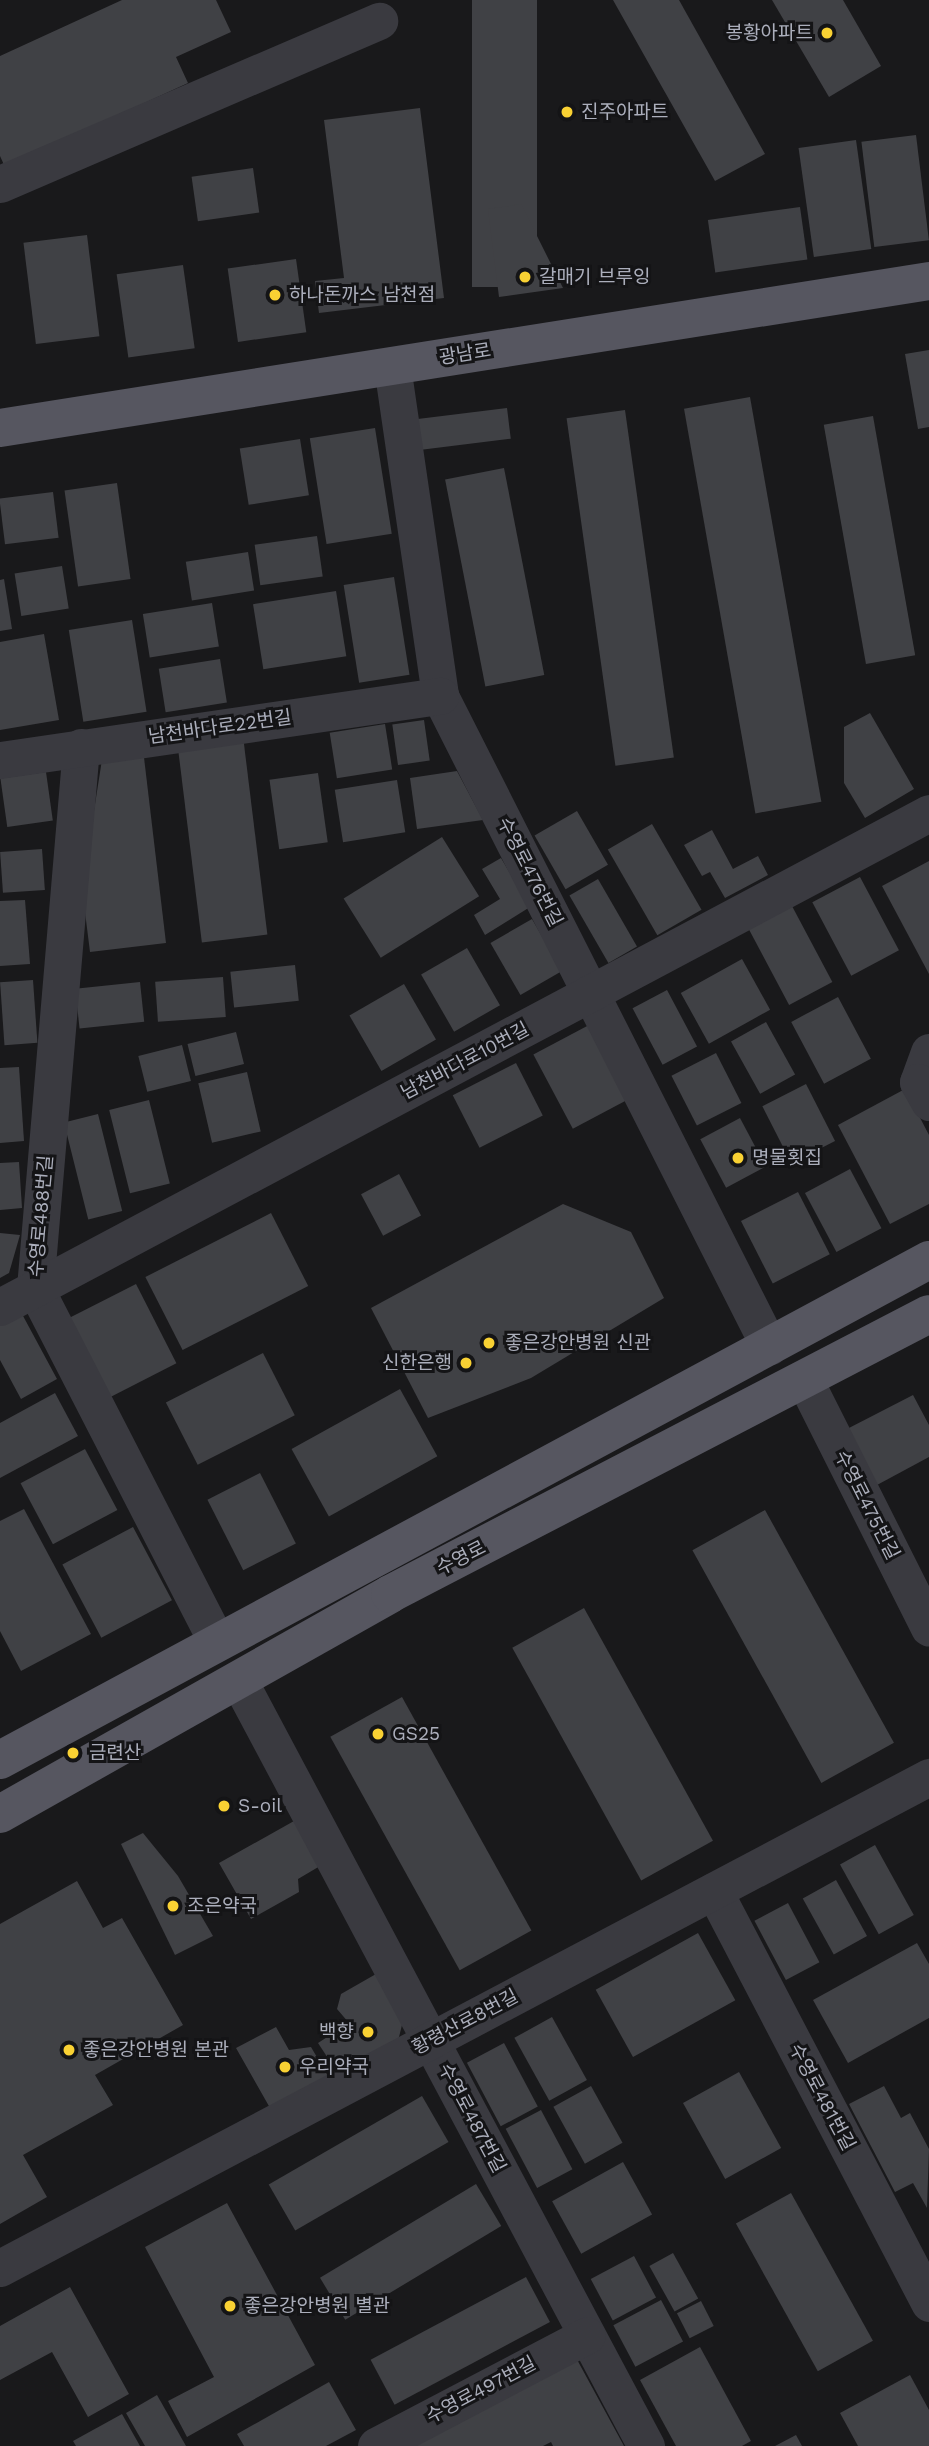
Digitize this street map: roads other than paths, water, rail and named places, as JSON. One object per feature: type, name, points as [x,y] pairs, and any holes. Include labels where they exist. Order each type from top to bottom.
[{"type":"main road","name":"광남로","points":[[0,428],[929,281]]},
{"type":"main road","points":[[0,1760],[929,1260]]},
{"type":"main road","name":"수영로","points":[[0,1814],[390,1594],[805,1381],[929,1314]]},
{"type":"street","points":[[0,184],[379,21]]},
{"type":"street","name":"수영로476번길","points":[[392,366],[440,696],[769,1346]]},
{"type":"street","name":"남천바다로22번길","points":[[0,760],[440,696]]},
{"type":"street","name":"수영로488번길","points":[[81,747],[34,1288],[217,1642]]},
{"type":"street","name":"남천바다로10번길","points":[[0,1307],[929,813]]},
{"type":"street","points":[[929,1052],[918,1082],[929,1102]]},
{"type":"street","name":"수영로475번길","points":[[805,1381],[929,1628]]},
{"type":"street","name":"수영로487번길","points":[[238,1679],[646,2446]]},
{"type":"street","name":"황령산로8번길","points":[[0,2268],[929,1777]]},
{"type":"street","name":"수영로481번길","points":[[714,1891],[929,2303]]},
{"type":"street","name":"수영로497번길","points":[[376,2446],[587,2335]]},
{"type":"place","name":"봉황아파트","points":[[827,33]]},
{"type":"place","name":"진주아파트","points":[[567,112]]},
{"type":"place","name":"갈매기 브루잉","points":[[525,277]]},
{"type":"place","name":"하나돈까스 남천점","points":[[275,295]]},
{"type":"place","name":"명물횟집","points":[[738,1158]]},
{"type":"place","name":"좋은강안병원 신관","points":[[489,1343]]},
{"type":"place","name":"신한은행","points":[[466,1363]]},
{"type":"place","name":"GS25","points":[[378,1734]]},
{"type":"place","name":"금련산","points":[[73,1753]]},
{"type":"place","name":"S-oil","points":[[224,1806]]},
{"type":"place","name":"조은약국","points":[[173,1906]]},
{"type":"place","name":"백향","points":[[368,2032]]},
{"type":"place","name":"좋은강안병원 본관","points":[[69,2050]]},
{"type":"place","name":"우리약국","points":[[285,2067]]},
{"type":"place","name":"좋은강안병원 별관","points":[[230,2306]]}]
